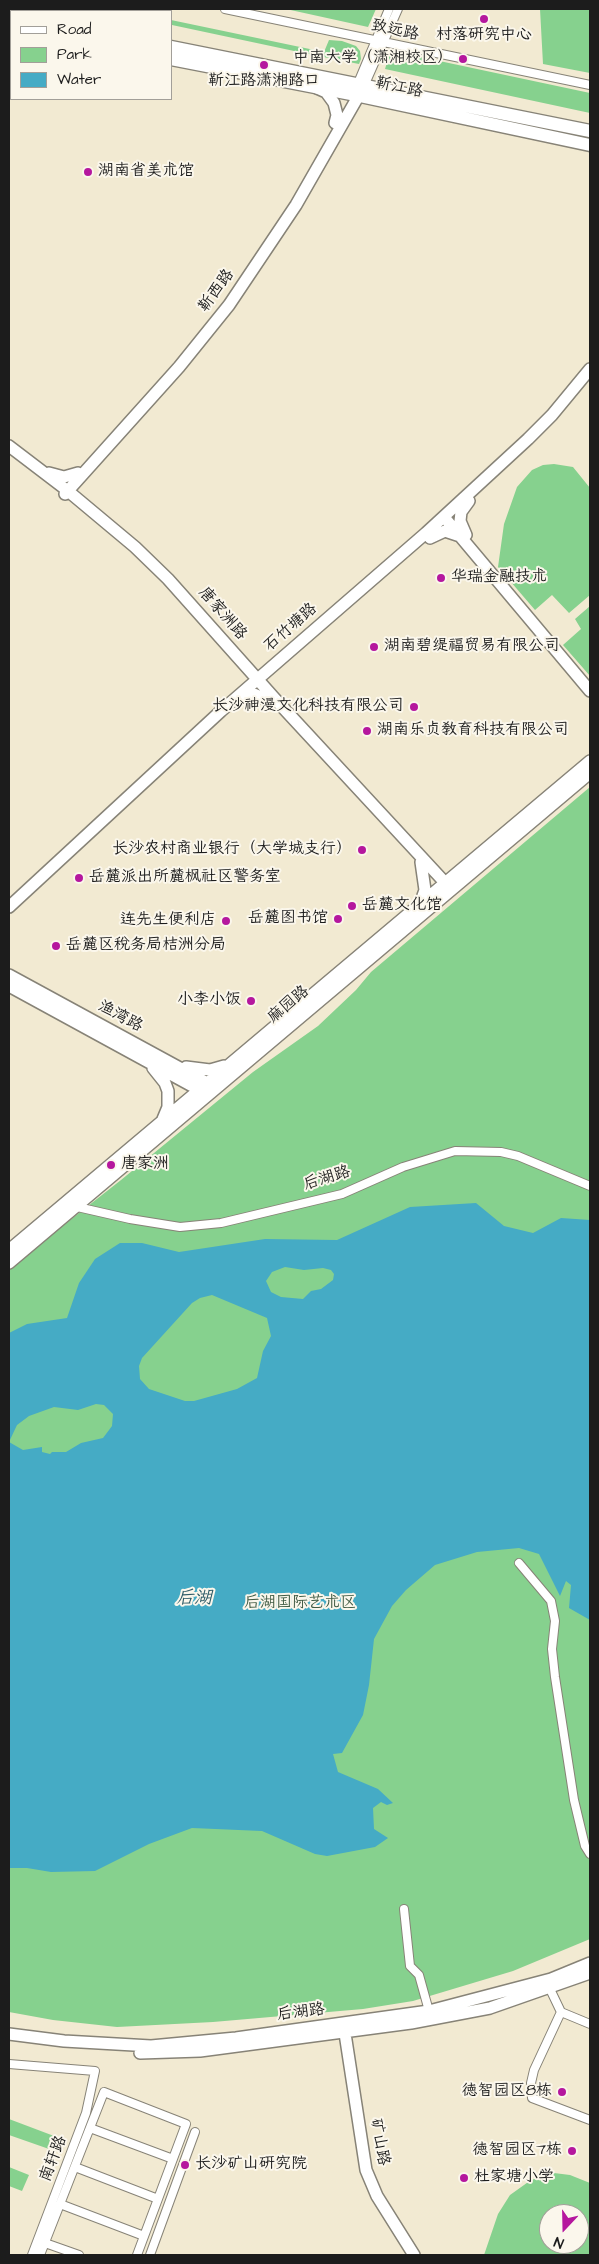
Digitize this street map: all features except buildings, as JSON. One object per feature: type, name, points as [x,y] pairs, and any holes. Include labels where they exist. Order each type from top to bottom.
[{"type":"main road","points":[[172,46],[361,83],[590,131]]},
{"type":"main road","name":"靳江路","points":[[172,59],[354,95],[590,145]]},
{"type":"street","name":"致远路","points":[[225,9],[590,85]]},
{"type":"street","points":[[246,9],[380,40],[590,81]]},
{"type":"street","points":[[380,40],[389,9]]},
{"type":"street","points":[[361,83],[380,40],[398,9]]},
{"type":"street","name":"靳西路","points":[[80,475],[162,380],[223,304],[293,201],[335,123],[361,83]]},
{"type":"street","points":[[312,87],[326,92],[334,103],[337,116],[335,123]]},
{"type":"street","name":"靳西路","points":[[65,491],[179,367],[229,305],[296,205],[347,112],[354,95]]},
{"type":"street","points":[[347,112],[365,101],[382,101]]},
{"type":"street","name":"石竹塘路","points":[[273,668],[430,538],[448,517],[552,414],[590,369]]},
{"type":"street","name":"石竹塘路","points":[[9,908],[273,668],[469,501],[554,422],[590,380]]},
{"type":"street","name":"唐家洲路","points":[[9,446],[44,472],[167,584],[244,668]]},
{"type":"street","name":"唐家洲路","points":[[9,452],[86,506],[135,547],[168,579],[257,683],[422,861],[445,889]]},
{"type":"street","points":[[44,472],[64,477],[80,475],[78,490],[86,506]]},
{"type":"street","points":[[465,538],[460,521],[461,512],[469,501]]},
{"type":"street","points":[[448,517],[590,691]]},
{"type":"street","points":[[430,538],[445,531],[455,532],[465,538],[590,684]]},
{"type":"street","points":[[241,697],[246,677],[244,668],[260,670],[273,668],[270,688],[274,701]]},
{"type":"street","points":[[241,697],[254,694],[274,701]]},
{"type":"street","name":"石竹塘路","points":[[9,913],[241,697]]},
{"type":"street","name":"麻园路","points":[[9,1263],[160,1124],[208,1089],[232,1062],[417,908],[445,889],[465,867],[590,761]]},
{"type":"street","name":"麻园路","points":[[9,1250],[71,1205],[445,889],[590,773]]},
{"type":"street","points":[[417,908],[425,890],[422,861],[443,869],[465,867]]},
{"type":"street","name":"渔湾路","points":[[9,976],[160,1057],[208,1089]]},
{"type":"street","name":"渔湾路","points":[[9,986],[140,1058],[208,1089]]},
{"type":"street","points":[[160,1057],[200,1070],[218,1068],[232,1062]]},
{"type":"street","points":[[140,1058],[160,1075],[168,1091],[168,1106],[160,1124]]},
{"type":"street","name":"后湖路","points":[[71,1205],[180,1227],[221,1223],[342,1194],[403,1167],[455,1151],[501,1152],[518,1156],[590,1186]]},
{"type":"street","points":[[519,1563],[550,1601],[555,1621],[552,1648],[554,1667],[574,1800],[585,1846],[590,1854]]},
{"type":"street","points":[[404,1910],[410,1966],[419,1975],[429,2011]]},
{"type":"street","name":"后湖路","points":[[9,2040],[70,2050],[158,2054],[200,2051],[341,2029],[429,2011],[551,1979],[590,1963]]},
{"type":"street","name":"后湖路","points":[[9,2034],[98,2044],[151,2046],[420,2022],[490,2008],[590,1973]]},
{"type":"street","points":[[550,1988],[561,2012],[590,2024]]},
{"type":"street","points":[[561,2012],[534,2070],[531,2083],[532,2098],[590,2120]]},
{"type":"street","name":"矿山路","points":[[341,2029],[362,2171],[376,2205],[409,2255]]},
{"type":"street","name":"矿山路","points":[[341,2029],[366,2170],[377,2196],[414,2255]]},
{"type":"street","name":"南轩路","points":[[9,2064],[95,2071],[86,2113],[32,2255]]},
{"type":"street","points":[[40,2255],[104,2092],[186,2124],[137,2255]]},
{"type":"street","points":[[90,2128],[173,2160]]},
{"type":"street","points":[[150,2255],[195,2132]]},
{"type":"street","points":[[75,2167],[158,2198]]},
{"type":"street","points":[[60,2204],[144,2236]]},
{"type":"street","points":[[45,2243],[79,2255]]},
{"type":"green space","points":[[286,9],[376,9],[368,27]]},
{"type":"green space","points":[[540,9],[590,9],[590,73],[543,64]]},
{"type":"green space","points":[[172,20],[324,52],[329,40],[342,41],[356,46],[360,51],[361,59],[359,64],[172,25]]},
{"type":"green space","points":[[397,52],[590,93],[590,113],[385,69],[389,56]]},
{"type":"green space","points":[[554,464],[573,467],[590,488],[590,595],[569,613],[552,595],[535,610],[498,567],[504,524],[517,487],[532,470],[543,465]]},
{"type":"green space","points":[[590,606],[590,676],[563,645],[581,629],[575,619]]},
{"type":"green space","name":"后湖国际艺术区","points":[[590,787],[590,1939],[513,1971],[413,2001],[363,2009],[213,2022],[117,2027],[53,2020],[9,2012],[9,1268],[121,1180],[253,1072],[318,1026],[356,990],[371,972]]},
{"type":"green space","points":[[9,2119],[54,2136],[49,2149],[9,2135]]},
{"type":"green space","points":[[9,2167],[29,2175],[22,2191],[9,2186]]},
{"type":"green space","points":[[554,2173],[570,2175],[590,2183],[590,2255],[484,2255],[498,2214],[510,2195],[531,2180]]},
{"type":"water","name":"后湖","points":[[476,1203],[504,1226],[533,1233],[561,1218],[590,1220],[590,1620],[569,1608],[571,1585],[566,1581],[560,1596],[539,1554],[519,1548],[477,1552],[435,1565],[406,1590],[392,1606],[374,1639],[369,1685],[363,1715],[342,1753],[333,1754],[338,1772],[378,1789],[393,1803],[387,1805],[381,1802],[373,1808],[374,1829],[388,1838],[375,1847],[327,1856],[315,1854],[262,1831],[192,1828],[149,1844],[95,1871],[51,1872],[27,1868],[9,1868],[9,1442],[9,1333],[27,1324],[67,1318],[79,1283],[95,1259],[120,1243],[142,1243],[179,1252],[265,1239],[337,1240],[410,1207]],"holes":[[[285,1267],[304,1270],[323,1268],[331,1270],[334,1274],[333,1280],[321,1289],[311,1291],[303,1299],[281,1297],[271,1292],[266,1281],[272,1272]],[[212,1295],[267,1318],[271,1336],[263,1351],[257,1378],[237,1389],[194,1401],[185,1401],[149,1389],[140,1379],[139,1366],[142,1358],[192,1303],[200,1298]],[[96,1404],[104,1405],[113,1414],[112,1426],[103,1438],[81,1443],[66,1452],[52,1452],[50,1454],[42,1452],[42,1447],[23,1450],[9,1442],[17,1425],[29,1416],[54,1407],[78,1410]]]},
{"type":"place","name":"村落研究中心","points":[[484,19]]},
{"type":"place","name":"中南大学（潇湘校区）","points":[[463,59]]},
{"type":"place","name":"靳江路潇湘路口","points":[[264,65]]},
{"type":"place","name":"湖南省美术馆","points":[[88,172]]},
{"type":"place","name":"华瑞金融技术","points":[[441,578]]},
{"type":"place","name":"湖南碧缇福贸易有限公司","points":[[374,647]]},
{"type":"place","name":"长沙神漫文化科技有限公司","points":[[414,707]]},
{"type":"place","name":"湖南乐贞教育科技有限公司","points":[[367,731]]},
{"type":"place","name":"长沙农村商业银行（大学城支行）","points":[[362,850]]},
{"type":"place","name":"岳麓派出所麓枫社区警务室","points":[[79,878]]},
{"type":"place","name":"岳麓文化馆","points":[[352,906]]},
{"type":"place","name":"岳麓图书馆","points":[[338,919]]},
{"type":"place","name":"连先生便利店","points":[[226,921]]},
{"type":"place","name":"岳麓区税务局桔洲分局","points":[[56,946]]},
{"type":"place","name":"小李小饭","points":[[251,1001]]},
{"type":"place","name":"唐家洲","points":[[111,1165]]},
{"type":"place","name":"徳智园区8栋","points":[[562,2092]]},
{"type":"place","name":"徳智园区7栋","points":[[572,2151]]},
{"type":"place","name":"长沙矿山研究院","points":[[185,2165]]},
{"type":"place","name":"杜家塘小学","points":[[464,2178]]}]
